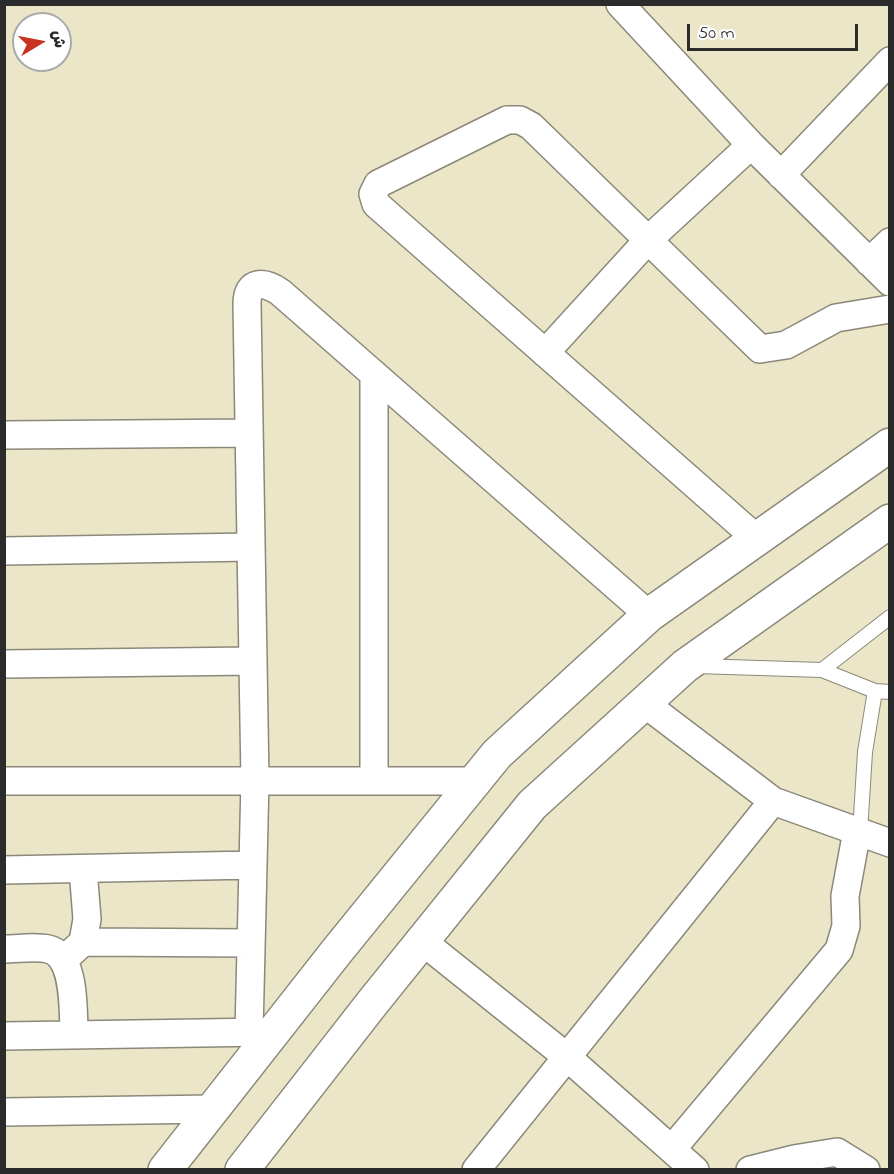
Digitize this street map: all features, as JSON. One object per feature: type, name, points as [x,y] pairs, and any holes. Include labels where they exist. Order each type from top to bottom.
[{"type":"street","points":[[620,4],[751,145],[890,282]]},
{"type":"street","points":[[781,175],[890,61]]},
{"type":"street","points":[[757,539],[376,204],[373,194],[378,184],[507,120],[520,120],[531,126],[760,349],[786,345],[836,318],[890,309]]},
{"type":"street","points":[[545,353],[648,240],[751,145]]},
{"type":"street","points":[[869,262],[890,242]]},
{"type":"street","points":[[261,1032],[251,943],[255,781],[247,295],[251,288],[259,284],[270,285],[280,292],[649,615]]},
{"type":"street","points":[[374,374],[374,781]]},
{"type":"street","points":[[4,435],[249,433]]},
{"type":"street","points":[[165,1170],[213,1108],[261,1032],[497,754],[649,615],[890,445]]},
{"type":"street","points":[[242,1170],[532,805],[685,666],[890,522]]},
{"type":"street","points":[[4,551],[251,547]]},
{"type":"street","points":[[4,664],[253,661]]},
{"type":"street","points":[[644,703],[773,801],[890,843]]},
{"type":"street","points":[[4,782],[475,781]]},
{"type":"street","points":[[476,1170],[773,801]]},
{"type":"street","points":[[422,941],[567,1057],[687,1164],[839,950],[846,926],[845,897],[858,832]]},
{"type":"street","points":[[4,870],[253,865]]},
{"type":"street","points":[[75,1035],[70,974],[73,951],[87,919],[83,869]]},
{"type":"street","points":[[4,949],[73,951],[251,943]]},
{"type":"street","points":[[4,1036],[261,1032]]},
{"type":"street","points":[[4,1112],[213,1108]]},
{"type":"street","points":[[750,1170],[794,1159],[837,1152],[866,1170]]},
{"type":"lane","points":[[822,670],[890,617]]},
{"type":"lane","points":[[685,666],[822,670],[875,691],[890,692]]},
{"type":"lane","points":[[858,832],[875,691]]}]
